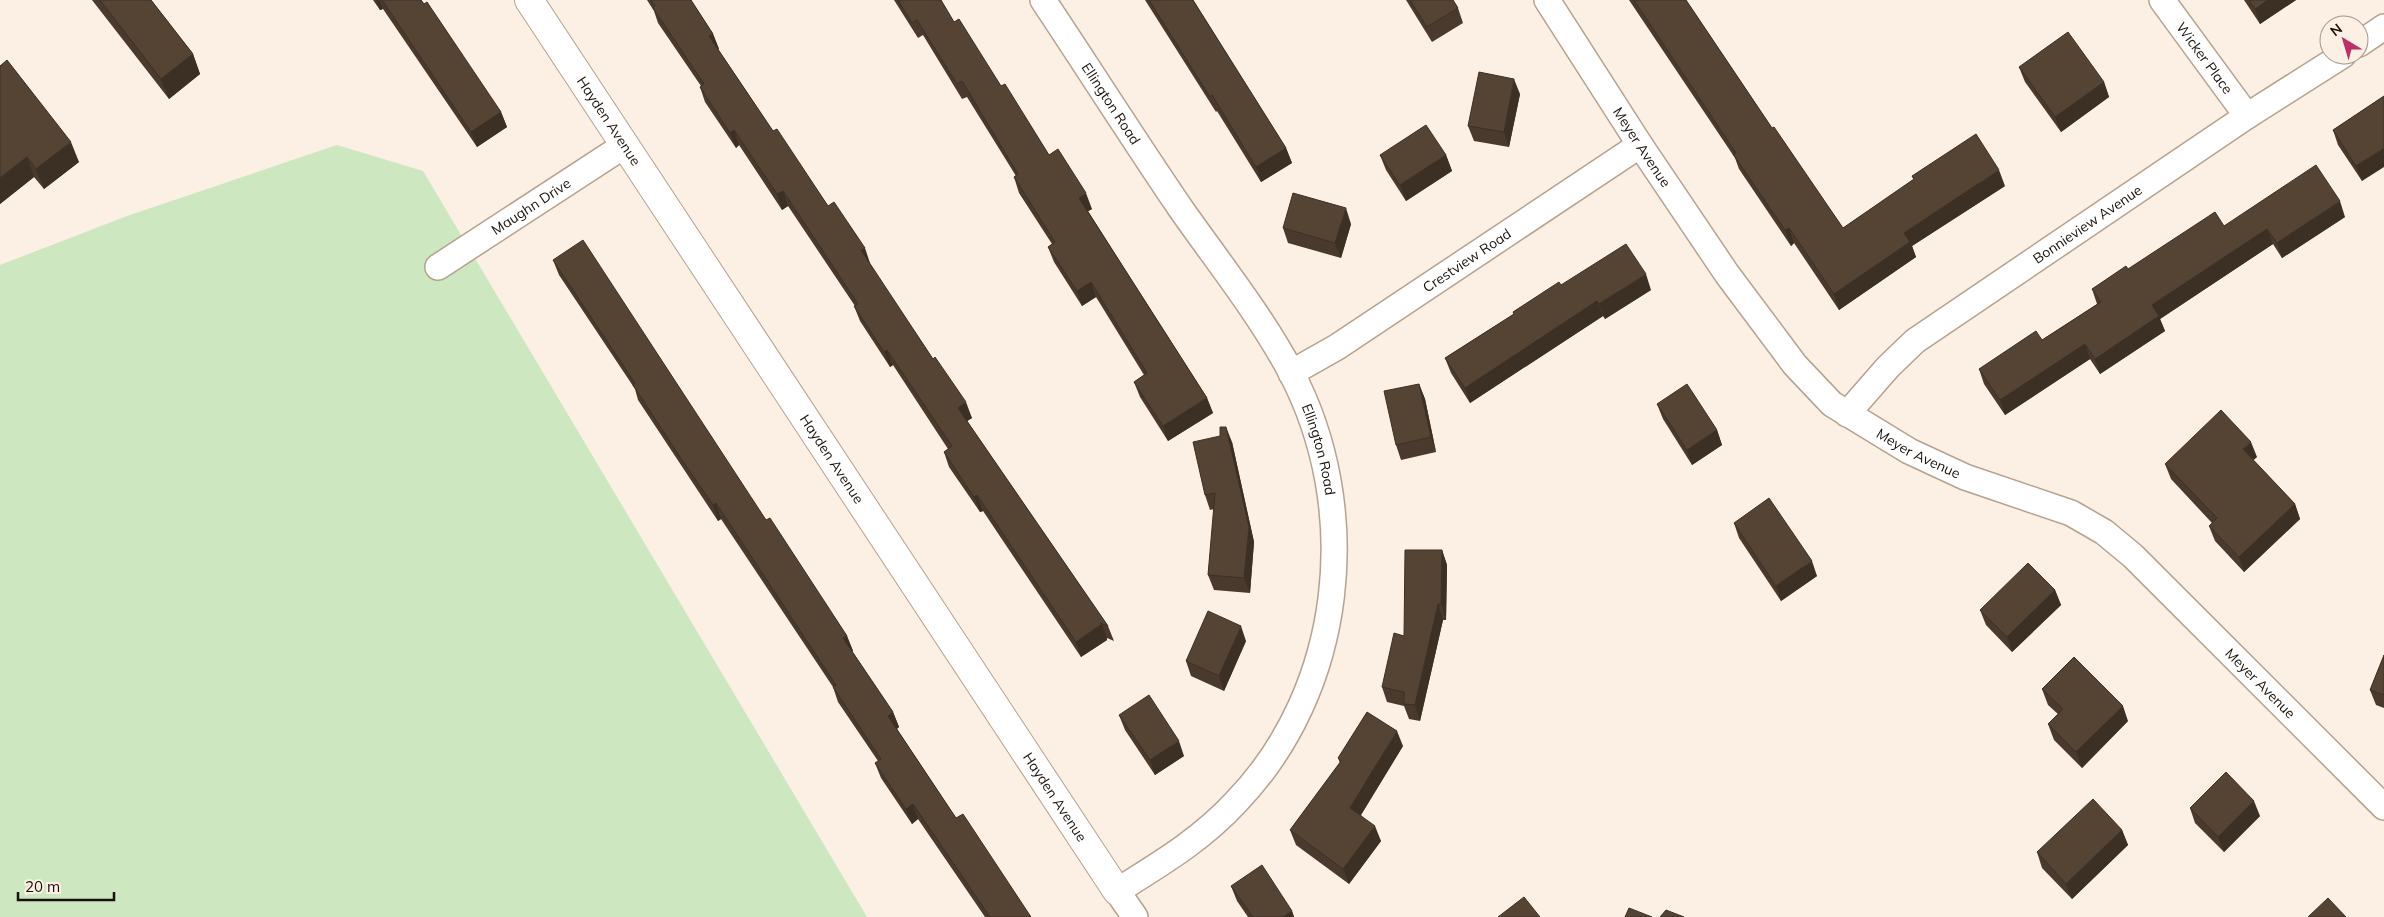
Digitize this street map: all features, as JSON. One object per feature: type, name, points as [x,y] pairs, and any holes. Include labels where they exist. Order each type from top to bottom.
[{"type":"street","name":"Hayden Avenue","points":[[529,0],[1135,917]]},
{"type":"street","name":"Ellington Road","points":[[1043,0],[1180,207],[1266,331],[1291,373],[1311,419],[1324,464],[1333,516],[1335,569],[1332,601],[1321,650],[1305,698],[1278,749],[1237,802],[1188,847],[1117,891]]},
{"type":"street","name":"Meyer Avenue","points":[[1547,0],[1640,145],[1727,274],[1795,365],[1832,404],[1910,451],[1941,466],[1965,477],[2071,513],[2104,532],[2133,556],[2384,808]]},
{"type":"street","name":"Wicker Place","points":[[2162,0],[2247,116]]},
{"type":"street","points":[[2369,37],[2384,27]]},
{"type":"street","name":"Bonnieview Avenue","points":[[1847,414],[1888,367],[1915,341],[2247,116],[2327,65]]},
{"type":"street","name":"Maughn Drive","points":[[438,267],[625,145]]},
{"type":"street","name":"Crestview Road","points":[[1291,373],[1353,336],[1640,145]]},
{"type":"green space","points":[[337,145],[423,171],[867,917],[0,917],[0,265],[127,216]]},
{"type":"building","points":[[100,0],[151,0],[193,54],[161,79]]},
{"type":"building","points":[[382,0],[421,0],[424,4],[427,2],[501,112],[471,132]]},
{"type":"building","points":[[651,0],[691,0],[713,34],[709,36],[773,131],[777,129],[828,206],[834,202],[865,248],[861,250],[933,359],[935,357],[966,402],[958,408],[1108,626],[1100,623],[1102,624],[1076,642],[977,495],[974,497],[944,452],[952,446],[887,350],[884,352],[854,306],[858,304],[783,191],[777,194],[734,130],[730,133],[700,87],[704,84],[653,8],[655,6]]},
{"type":"building","points":[[898,0],[941,0],[954,22],[959,19],[1001,86],[1005,84],[1049,155],[1058,149],[1086,193],[1079,198],[1207,398],[1163,426],[1134,382],[1147,373],[1091,282],[1077,291],[1048,247],[1055,242],[1014,177],[1018,174],[962,81],[957,84],[917,20],[912,23]]},
{"type":"building","points":[[1149,0],[1193,0],[1286,148],[1256,167],[1212,95],[1210,97]]},
{"type":"building","points":[[1410,0],[1453,0],[1458,8],[1427,27]]},
{"type":"building","points":[[1634,0],[1686,0],[1772,128],[1774,127],[1843,228],[1914,179],[1912,176],[1976,134],[1999,170],[1904,233],[1910,242],[1834,294],[1789,228],[1785,230],[1733,154],[1736,153]]},
{"type":"building","points":[[2249,0],[2268,0],[2255,9]]},
{"type":"building","points":[[2068,32],[2104,82],[2055,117],[2019,67]]},
{"type":"building","points":[[7,60],[71,142],[36,169],[27,157],[0,178],[0,66]]},
{"type":"building","points":[[1479,72],[1514,79],[1504,132],[1468,126]]},
{"type":"building","points":[[2384,96],[2384,148],[2356,166],[2333,130]]},
{"type":"building","points":[[1426,125],[1446,155],[1400,185],[1380,155]]},
{"type":"building","points":[[2316,165],[2340,201],[2277,243],[2267,229],[2152,305],[2159,316],[2095,359],[2085,344],[2000,400],[1979,369],[2036,331],[2042,340],[2101,302],[2092,289],[2126,266],[2128,269],[2215,212],[2224,226]]},
{"type":"building","points":[[1293,193],[1346,208],[1335,243],[1283,228]]},
{"type":"building","points":[[583,240],[766,520],[770,518],[847,636],[843,638],[893,712],[888,716],[956,818],[963,814],[1031,917],[990,917],[913,804],[906,809],[875,763],[881,759],[833,687],[836,685],[716,503],[713,505],[682,460],[633,385],[635,383],[553,260]]},
{"type":"building","points":[[1626,244],[1646,274],[1599,304],[1597,301],[1465,388],[1445,358],[1514,314],[1513,312],[1559,282],[1561,285]]},
{"type":"building","points":[[1419,384],[1431,437],[1396,445],[1384,391]]},
{"type":"building","points":[[1687,384],[1717,430],[1687,450],[1657,404]]},
{"type":"building","points":[[2221,410],[2251,442],[2243,449],[2295,504],[2239,557],[2209,526],[2217,518],[2165,464]]},
{"type":"building","points":[[1220,427],[1226,427],[1249,527],[1244,578],[1208,575],[1215,493],[1205,495],[1193,442],[1220,436]]},
{"type":"building","points":[[1769,498],[1812,561],[1776,586],[1734,523]]},
{"type":"building","points":[[1405,550],[1442,550],[1441,604],[1438,604],[1415,705],[1404,704],[1404,692],[1382,687],[1394,633],[1404,636]]},
{"type":"building","points":[[2028,563],[2055,590],[2007,637],[1980,610]]},
{"type":"building","points":[[1208,611],[1241,626],[1219,676],[1186,661]]},
{"type":"building","points":[[2384,655],[2384,695],[2370,690]]},
{"type":"building","points":[[2074,657],[2123,706],[2076,752],[2048,724],[2063,709],[2042,689]]},
{"type":"building","points":[[1149,695],[1179,741],[1150,760],[1119,715]]},
{"type":"building","points":[[1367,712],[1397,731],[1350,808],[1375,826],[1343,869],[1290,830],[1341,761],[1338,758]]},
{"type":"building","points":[[2226,772],[2254,801],[2218,837],[2190,808]]},
{"type":"building","points":[[2093,799],[2122,830],[2066,884],[2037,852]]},
{"type":"building","points":[[1262,865],[1292,911],[1283,917],[1253,917],[1231,886]]},
{"type":"building","points":[[1524,897],[1540,917],[1498,917]]},
{"type":"building","points":[[2328,898],[2346,917],[2308,917]]},
{"type":"building","points":[[1629,908],[1652,917],[1625,917]]},
{"type":"building","points":[[1666,910],[1684,917],[1660,917]]}]
